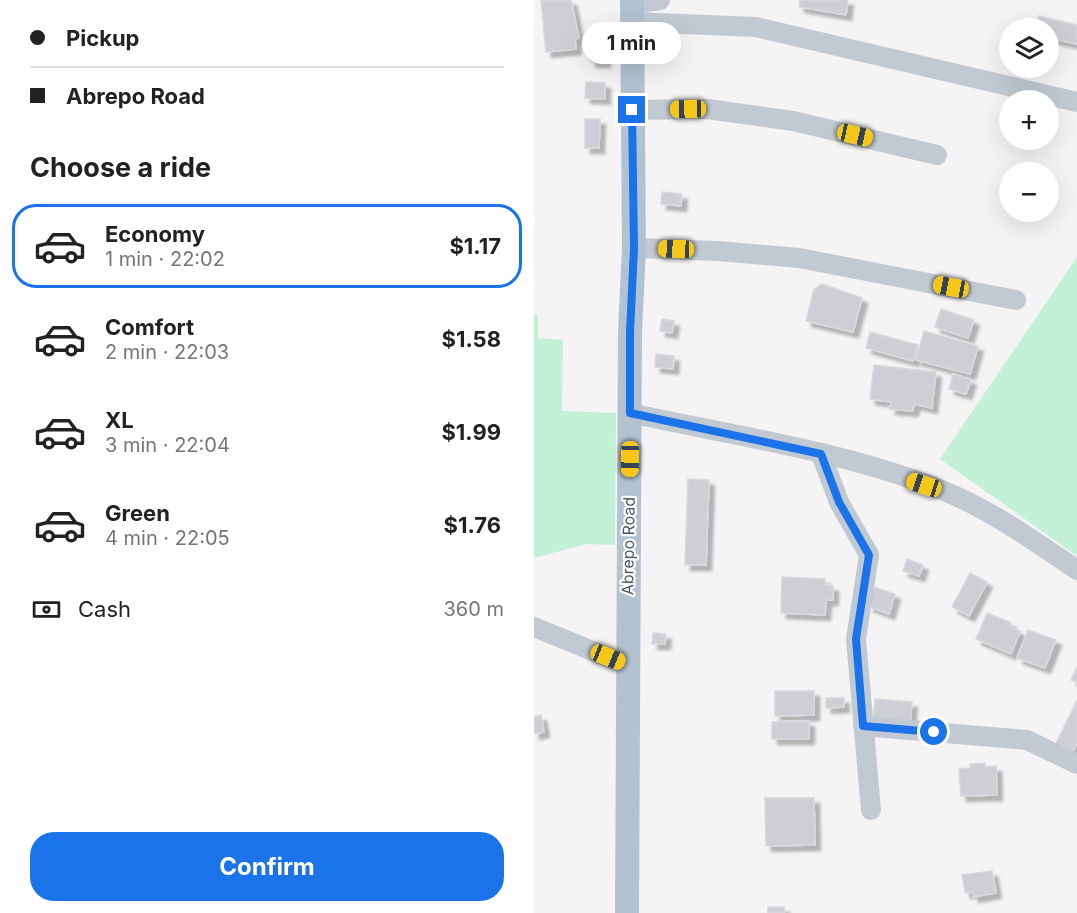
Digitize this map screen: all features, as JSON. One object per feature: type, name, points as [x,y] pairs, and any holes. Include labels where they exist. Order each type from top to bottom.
[{"type":"main road","name":"Abrepo Road","points":[[627,913],[630,332],[634,248],[632,8]]},
{"type":"street","points":[[632,8],[660,0]]},
{"type":"street","points":[[632,8],[756,27],[1077,102]]},
{"type":"street","points":[[632,110],[707,109],[793,121],[937,154]]},
{"type":"street","points":[[634,248],[718,251],[799,258],[1016,300]]},
{"type":"street","points":[[630,413],[821,454],[945,491],[1014,529],[1077,570]]},
{"type":"street","points":[[821,454],[839,502],[869,555],[856,639],[871,810]]},
{"type":"street","points":[[534,627],[627,665]]},
{"type":"street","points":[[863,726],[1027,740],[1077,764]]},
{"type":"green space","points":[[1077,257],[1077,556],[940,459]]},
{"type":"green space","points":[[534,314],[538,315],[538,338],[563,340],[562,411],[616,413],[615,545],[586,544],[534,558]]},
{"type":"building","points":[[541,0],[571,0],[579,38],[575,39],[576,49],[546,52]]},
{"type":"building","points":[[800,0],[848,0],[846,15],[799,7]]},
{"type":"building","points":[[1059,21],[1077,25],[1077,44],[1059,40]]},
{"type":"building","points":[[587,49],[605,49],[605,62],[591,62]]},
{"type":"building","points":[[586,82],[605,83],[605,99],[585,98]]},
{"type":"building","points":[[585,119],[600,119],[599,148],[585,148]]},
{"type":"building","points":[[662,192],[682,194],[681,206],[661,204]]},
{"type":"building","points":[[822,284],[862,298],[853,332],[806,321],[814,289]]},
{"type":"building","points":[[941,309],[974,320],[968,338],[935,327]]},
{"type":"building","points":[[662,319],[674,321],[672,333],[660,331]]},
{"type":"building","points":[[924,331],[978,346],[970,374],[916,360]]},
{"type":"building","points":[[870,332],[918,345],[913,361],[866,348]]},
{"type":"building","points":[[656,354],[674,356],[673,369],[655,367]]},
{"type":"building","points":[[874,365],[936,372],[932,408],[914,404],[913,411],[890,409],[891,402],[870,399]]},
{"type":"building","points":[[953,374],[971,380],[966,394],[949,389]]},
{"type":"building","points":[[688,479],[709,480],[706,565],[685,565]]},
{"type":"building","points":[[907,559],[923,565],[919,576],[903,571]]},
{"type":"building","points":[[970,573],[987,582],[969,616],[952,607]]},
{"type":"building","points":[[782,577],[825,579],[825,585],[833,586],[833,600],[826,600],[825,615],[781,613]]},
{"type":"building","points":[[874,587],[895,594],[889,614],[868,606]]},
{"type":"building","points":[[987,613],[1011,623],[1010,627],[1020,631],[1011,654],[976,639]]},
{"type":"building","points":[[1028,630],[1056,640],[1045,668],[1017,658]]},
{"type":"building","points":[[653,633],[666,634],[665,644],[652,644]]},
{"type":"building","points":[[1077,667],[1077,682],[1071,680]]},
{"type":"building","points":[[775,691],[814,691],[814,715],[775,716]]},
{"type":"building","points":[[826,698],[844,698],[844,707],[826,708]]},
{"type":"building","points":[[875,699],[912,702],[910,723],[873,719]]},
{"type":"building","points":[[1077,700],[1077,743],[1071,756],[1054,748]]},
{"type":"building","points":[[541,715],[544,732],[534,734],[534,717]]},
{"type":"building","points":[[809,721],[809,739],[772,739],[772,722]]},
{"type":"building","points":[[985,763],[985,767],[996,766],[997,795],[961,796],[959,769],[970,768],[970,764]]},
{"type":"building","points":[[765,798],[814,798],[815,845],[766,846]]},
{"type":"building","points":[[992,871],[996,893],[973,897],[973,892],[965,893],[962,875]]},
{"type":"building","points":[[768,907],[784,907],[784,913],[768,913]]},
{"type":"route","points":[[632,110],[634,248],[630,332],[630,413],[821,454],[839,502],[869,555],[856,639],[863,726],[934,732]]}]
